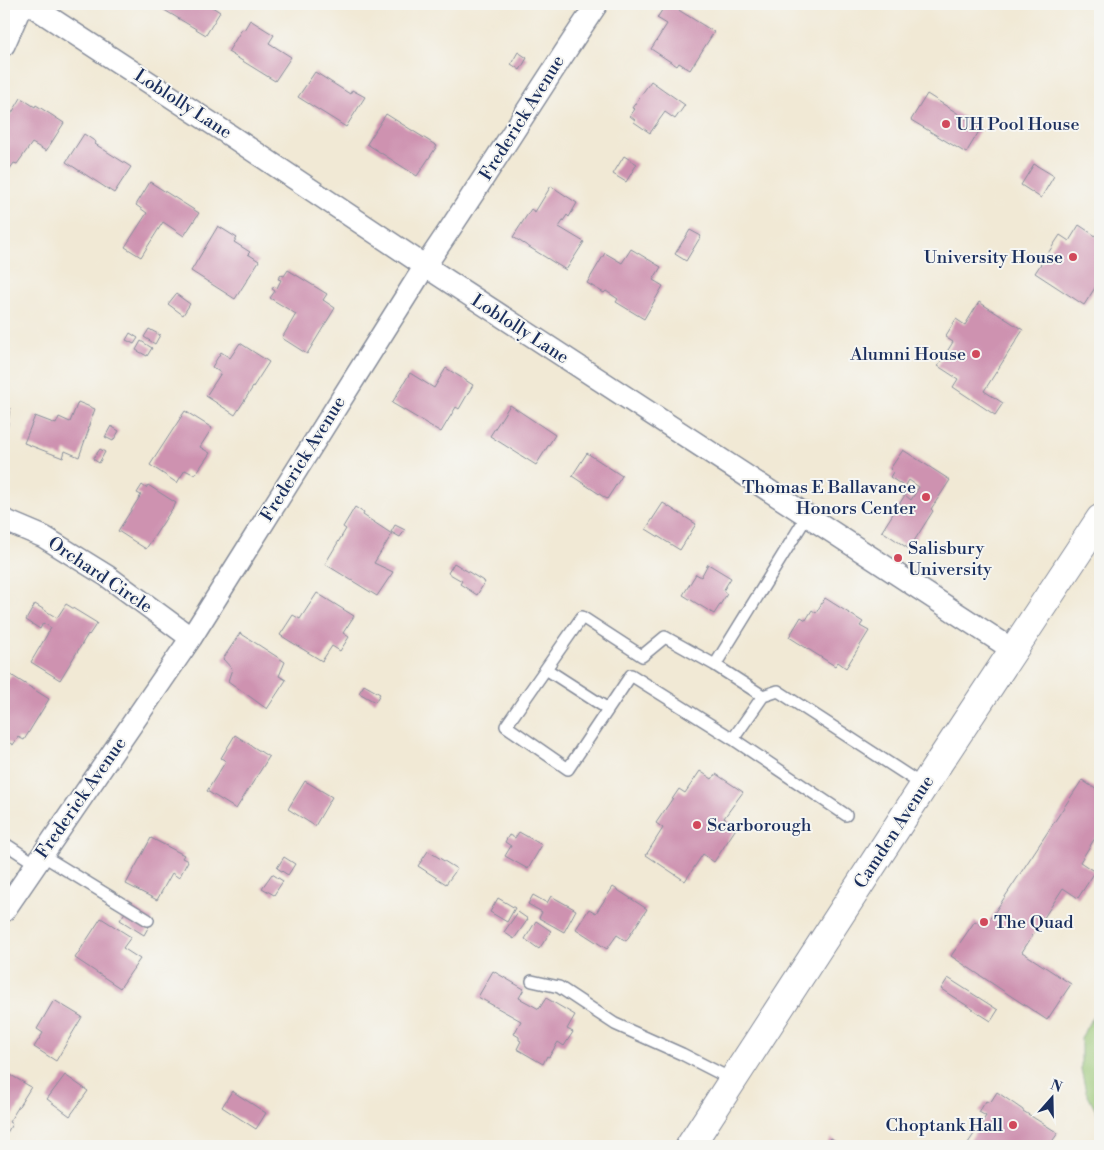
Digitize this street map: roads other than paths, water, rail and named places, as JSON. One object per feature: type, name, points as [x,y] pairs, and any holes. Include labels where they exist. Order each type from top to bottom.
[{"type":"street","points":[[4,45],[22,4]]},
{"type":"street","name":"Loblolly Lane","points":[[29,4],[425,266],[1013,650]]},
{"type":"street","name":"Frederick Avenue","points":[[4,911],[191,638],[425,266],[464,210],[547,78],[597,4]]},
{"type":"street","name":"Camden Avenue","points":[[690,1146],[1100,519]]},
{"type":"street","name":"Orchard Circle","points":[[4,520],[44,537],[107,576],[191,638]]},
{"type":"lane","points":[[715,665],[807,516]]},
{"type":"lane","points":[[642,656],[582,617],[506,726],[568,769],[642,656],[665,637],[715,665],[763,696]]},
{"type":"lane","points":[[546,669],[608,709]]},
{"type":"lane","points":[[631,675],[733,739],[846,815]]},
{"type":"lane","points":[[733,739],[763,696],[778,691],[924,786]]},
{"type":"lane","points":[[4,843],[39,859],[148,920]]},
{"type":"lane","points":[[532,981],[559,987],[615,1024],[733,1080]]},
{"type":"place","name":"UH Pool House","points":[[946,124]]},
{"type":"place","name":"University House","points":[[1073,257]]},
{"type":"place","name":"Alumni House","points":[[976,354]]},
{"type":"place","name":"Thomas E Ballavance Honors Center","points":[[926,497]]},
{"type":"place","name":"Salisbury University","points":[[898,558]]},
{"type":"place","name":"Scarborough","points":[[697,825]]},
{"type":"place","name":"The Quad","points":[[984,922]]},
{"type":"place","name":"Choptank Hall","points":[[1013,1125]]}]
